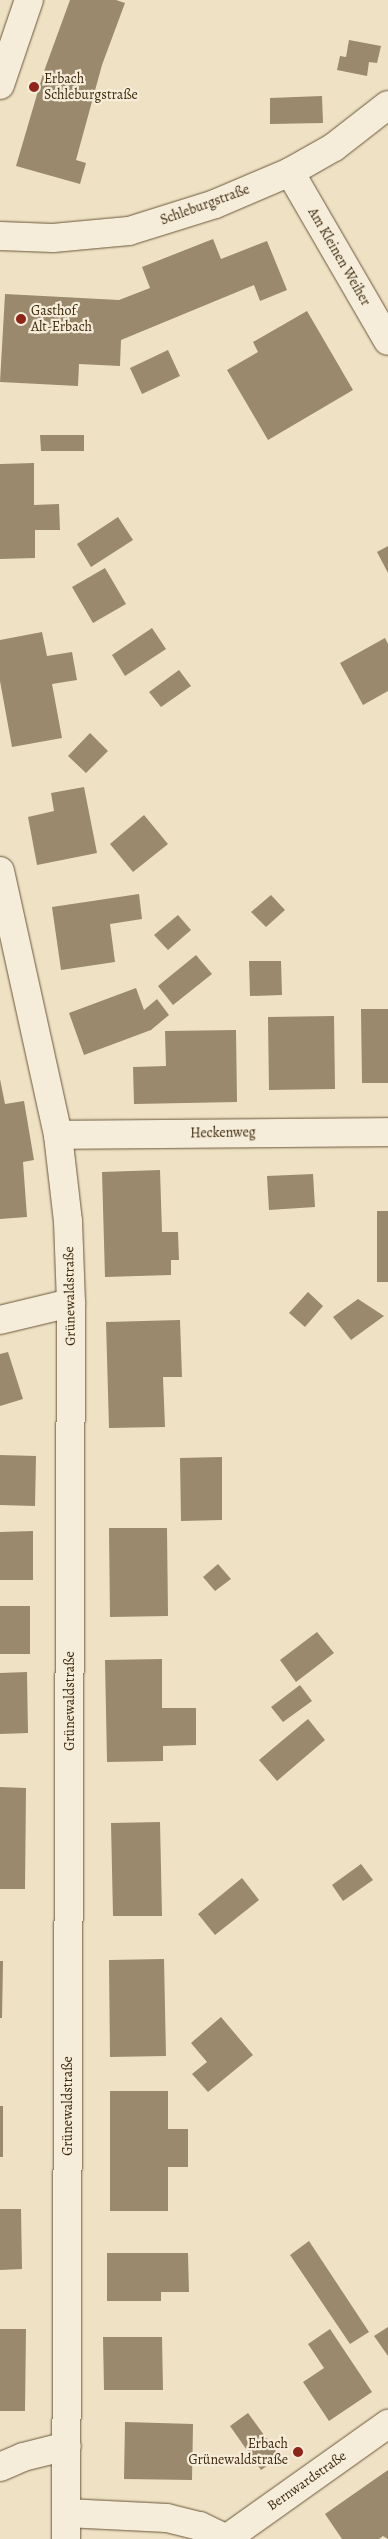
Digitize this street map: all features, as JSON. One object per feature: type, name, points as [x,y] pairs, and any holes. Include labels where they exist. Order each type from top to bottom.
[{"type":"street","points":[[0,86],[30,0]]},
{"type":"street","name":"Schleburgstraße","points":[[0,236],[53,238],[129,231],[215,204],[290,172],[334,147],[388,105]]},
{"type":"street","name":"Am Kleinen Weiher","points":[[290,172],[388,341]]},
{"type":"street","name":"Grünewaldstraße","points":[[0,870],[58,1135],[68,1221],[71,1303],[66,2526]]},
{"type":"street","name":"Heckenweg","points":[[58,1135],[388,1132]]},
{"type":"street","points":[[0,1320],[71,1303]]},
{"type":"street","name":"Bernwardstraße","points":[[66,2526],[167,2518],[200,2526],[226,2539],[388,2424]]},
{"type":"street","points":[[0,2467],[23,2457],[67,2446]]},
{"type":"building","points":[[70,0],[116,0],[125,3],[102,65],[76,160],[86,163],[80,184],[16,166],[43,74]]},
{"type":"building","points":[[349,40],[381,46],[377,63],[369,62],[367,76],[337,70],[340,56],[346,57]]},
{"type":"building","points":[[322,96],[323,123],[270,124],[270,98]]},
{"type":"building","points":[[213,239],[221,259],[267,241],[287,290],[260,301],[254,285],[121,340],[120,366],[79,364],[78,386],[0,382],[5,294],[119,300],[150,288],[142,267]]},
{"type":"building","points":[[307,311],[353,390],[268,440],[227,370],[258,352],[253,342]]},
{"type":"building","points":[[168,350],[180,376],[142,394],[130,368]]},
{"type":"building","points":[[40,435],[84,435],[84,451],[41,451]]},
{"type":"building","points":[[34,463],[34,505],[59,504],[60,530],[35,530],[35,558],[0,559],[0,464]]},
{"type":"building","points":[[118,517],[133,540],[91,567],[77,544]]},
{"type":"building","points":[[388,546],[388,573],[377,552]]},
{"type":"building","points":[[105,568],[126,604],[93,623],[72,587]]},
{"type":"building","points":[[152,628],[166,649],[125,676],[112,655]]},
{"type":"building","points":[[42,632],[47,656],[72,652],[77,680],[52,684],[62,738],[12,747],[0,681],[0,640]]},
{"type":"building","points":[[385,638],[388,644],[388,691],[363,705],[340,663]]},
{"type":"building","points":[[179,670],[191,686],[161,707],[149,692]]},
{"type":"building","points":[[90,733],[108,751],[86,773],[68,756]]},
{"type":"building","points":[[84,787],[97,853],[37,865],[28,817],[54,811],[51,793]]},
{"type":"building","points":[[144,815],[168,844],[133,872],[110,844]]},
{"type":"building","points":[[139,894],[142,919],[110,924],[115,962],[61,970],[52,907]]},
{"type":"building","points":[[271,895],[285,910],[266,927],[251,912]]},
{"type":"building","points":[[178,915],[191,930],[168,950],[154,935]]},
{"type":"building","points":[[196,955],[212,974],[173,1005],[158,986]]},
{"type":"building","points":[[249,961],[281,961],[282,995],[250,996]]},
{"type":"building","points":[[136,988],[144,1010],[157,999],[169,1015],[151,1030],[84,1055],[69,1013]]},
{"type":"building","points":[[361,1009],[388,1009],[388,1083],[362,1083]]},
{"type":"building","points":[[334,1016],[335,1089],[269,1090],[268,1017]]},
{"type":"building","points":[[236,1030],[237,1102],[134,1104],[133,1067],[166,1066],[165,1031]]},
{"type":"building","points":[[0,1079],[5,1104],[24,1101],[34,1160],[23,1162],[27,1217],[0,1219]]},
{"type":"building","points":[[160,1170],[162,1232],[178,1232],[179,1260],[171,1260],[171,1275],[105,1277],[102,1172]]},
{"type":"building","points":[[313,1174],[315,1207],[269,1210],[267,1176]]},
{"type":"building","points":[[377,1211],[388,1211],[388,1282],[377,1282]]},
{"type":"building","points":[[308,1292],[323,1306],[305,1327],[289,1313]]},
{"type":"building","points":[[358,1299],[384,1316],[351,1340],[333,1317]]},
{"type":"building","points":[[180,1320],[182,1377],[163,1377],[165,1427],[109,1428],[106,1322]]},
{"type":"building","points":[[8,1352],[23,1399],[0,1406],[0,1354]]},
{"type":"building","points":[[0,1455],[36,1456],[35,1506],[0,1505]]},
{"type":"building","points":[[222,1457],[222,1520],[181,1521],[180,1458]]},
{"type":"building","points":[[109,1528],[167,1528],[168,1616],[110,1617]]},
{"type":"building","points":[[33,1531],[33,1580],[0,1580],[0,1532]]},
{"type":"building","points":[[218,1564],[231,1579],[215,1591],[203,1577]]},
{"type":"building","points":[[0,1606],[30,1606],[30,1654],[0,1654]]},
{"type":"building","points":[[317,1632],[334,1653],[296,1682],[280,1660]]},
{"type":"building","points":[[162,1659],[162,1708],[196,1708],[196,1745],[163,1746],[163,1761],[107,1762],[105,1660]]},
{"type":"building","points":[[27,1672],[28,1733],[0,1734],[0,1673]]},
{"type":"building","points":[[300,1685],[312,1701],[283,1722],[271,1707]]},
{"type":"building","points":[[308,1719],[325,1740],[277,1781],[259,1760]]},
{"type":"building","points":[[0,1787],[26,1788],[25,1889],[0,1889]]},
{"type":"building","points":[[160,1822],[162,1916],[113,1916],[111,1823]]},
{"type":"building","points":[[361,1864],[373,1880],[343,1901],[332,1885]]},
{"type":"building","points":[[242,1878],[259,1900],[215,1935],[198,1914]]},
{"type":"building","points":[[164,1959],[166,2056],[110,2057],[109,1960]]},
{"type":"building","points":[[0,1961],[3,1961],[2,2018],[0,2018]]},
{"type":"building","points":[[221,2017],[253,2055],[208,2092],[192,2074],[207,2062],[191,2043]]},
{"type":"building","points":[[110,2091],[168,2091],[168,2129],[188,2129],[188,2167],[168,2167],[168,2211],[110,2211]]},
{"type":"building","points":[[0,2106],[3,2106],[3,2157],[0,2157]]},
{"type":"building","points":[[0,2209],[21,2209],[22,2269],[0,2270]]},
{"type":"building","points":[[309,2241],[369,2332],[350,2344],[290,2255]]},
{"type":"building","points":[[107,2253],[188,2253],[189,2292],[161,2292],[161,2301],[107,2301]]},
{"type":"building","points":[[388,2327],[388,2356],[374,2336]]},
{"type":"building","points":[[0,2329],[26,2329],[25,2411],[0,2411]]},
{"type":"building","points":[[330,2329],[372,2392],[329,2421],[303,2382],[324,2368],[308,2344]]},
{"type":"building","points":[[103,2337],[162,2337],[163,2390],[104,2390]]},
{"type":"building","points":[[248,2413],[280,2457],[261,2470],[230,2426]]},
{"type":"building","points":[[125,2422],[193,2424],[192,2480],[124,2479]]},
{"type":"building","points":[[388,2470],[388,2539],[383,2536],[379,2539],[342,2539],[325,2514]]},
{"type":"place","name":"Erbach Schleburgstraße","points":[[34,87]]},
{"type":"place","name":"Gasthof Alt-Erbach","points":[[21,319]]},
{"type":"place","name":"Erbach Grünewaldstraße","points":[[298,2452]]}]
